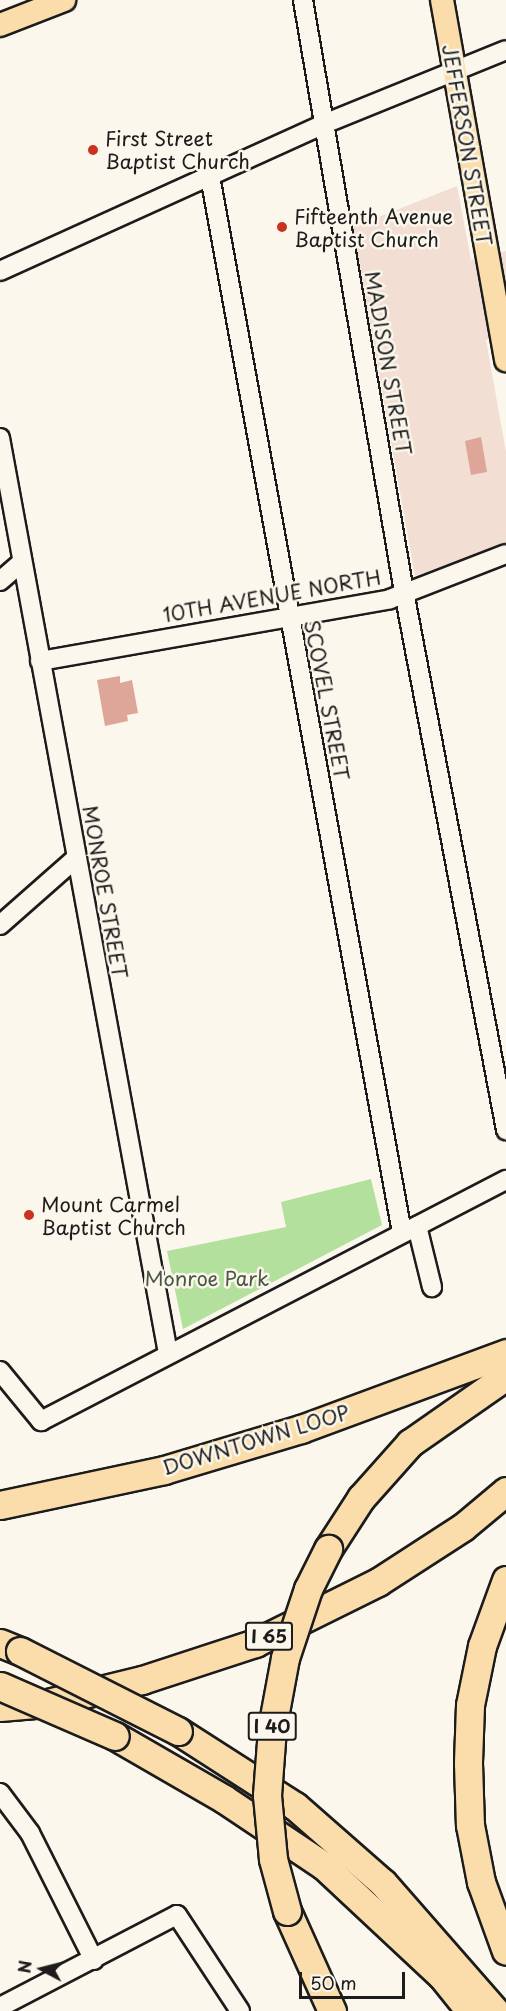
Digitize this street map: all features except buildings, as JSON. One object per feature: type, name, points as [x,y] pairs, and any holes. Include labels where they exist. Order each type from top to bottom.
[{"type":"highway","name":"DOWNTOWN LOOP","points":[[0,1505],[164,1470],[301,1429],[506,1353]]},
{"type":"highway","name":"I 40","points":[[332,2011],[287,1911],[273,1859],[267,1795],[272,1728],[285,1658],[308,1589],[328,1550],[361,1498],[410,1443],[506,1376]]},
{"type":"highway","name":"I 65","points":[[0,1707],[47,1703],[142,1680],[255,1643],[378,1582],[463,1527],[506,1491]]},
{"type":"highway","points":[[506,1580],[482,1646],[470,1705],[468,1763],[471,1826],[481,1882],[506,1951]]},
{"type":"highway","points":[[10,1647],[178,1731],[296,1806],[383,1883],[495,2011]]},
{"type":"highway","points":[[0,1686],[114,1736],[224,1799],[324,1866],[442,1976],[471,2011]]},
{"type":"main road","points":[[0,25],[64,0]]},
{"type":"main road","name":"JEFFERSON STREET","points":[[442,0],[506,360]]},
{"type":"street","name":"MADISON STREET","points":[[303,0],[404,592],[506,1130]]},
{"type":"street","points":[[0,271],[324,124],[506,50]]},
{"type":"street","name":"SCOVEL STREET","points":[[210,176],[289,619],[410,1229],[432,1287]]},
{"type":"street","name":"MONROE STREET","points":[[0,438],[168,1353]]},
{"type":"street","name":"10TH AVENUE NORTH","points":[[40,661],[289,619],[404,592],[506,554]]},
{"type":"street","points":[[0,581],[22,562]]},
{"type":"street","points":[[0,925],[76,858]]},
{"type":"street","points":[[0,1371],[41,1421],[168,1353],[506,1180]]},
{"type":"street","points":[[0,1793],[30,1833],[94,1960]]},
{"type":"street","points":[[0,2007],[177,1915],[240,2011]]},
{"type":"shaded area","points":[[457,186],[471,260],[506,251],[506,333],[486,340],[506,452],[506,545],[415,576],[353,227]]},
{"type":"green space","name":"Monroe Park","points":[[371,1179],[382,1225],[183,1329],[167,1251],[286,1227],[281,1202]]},
{"type":"place","name":"First Street Baptist Church","points":[[93,150]]},
{"type":"place","name":"Fifteenth Avenue Baptist Church","points":[[282,227]]},
{"type":"place","name":"Mount Carmel Baptist Church","points":[[29,1215]]}]
